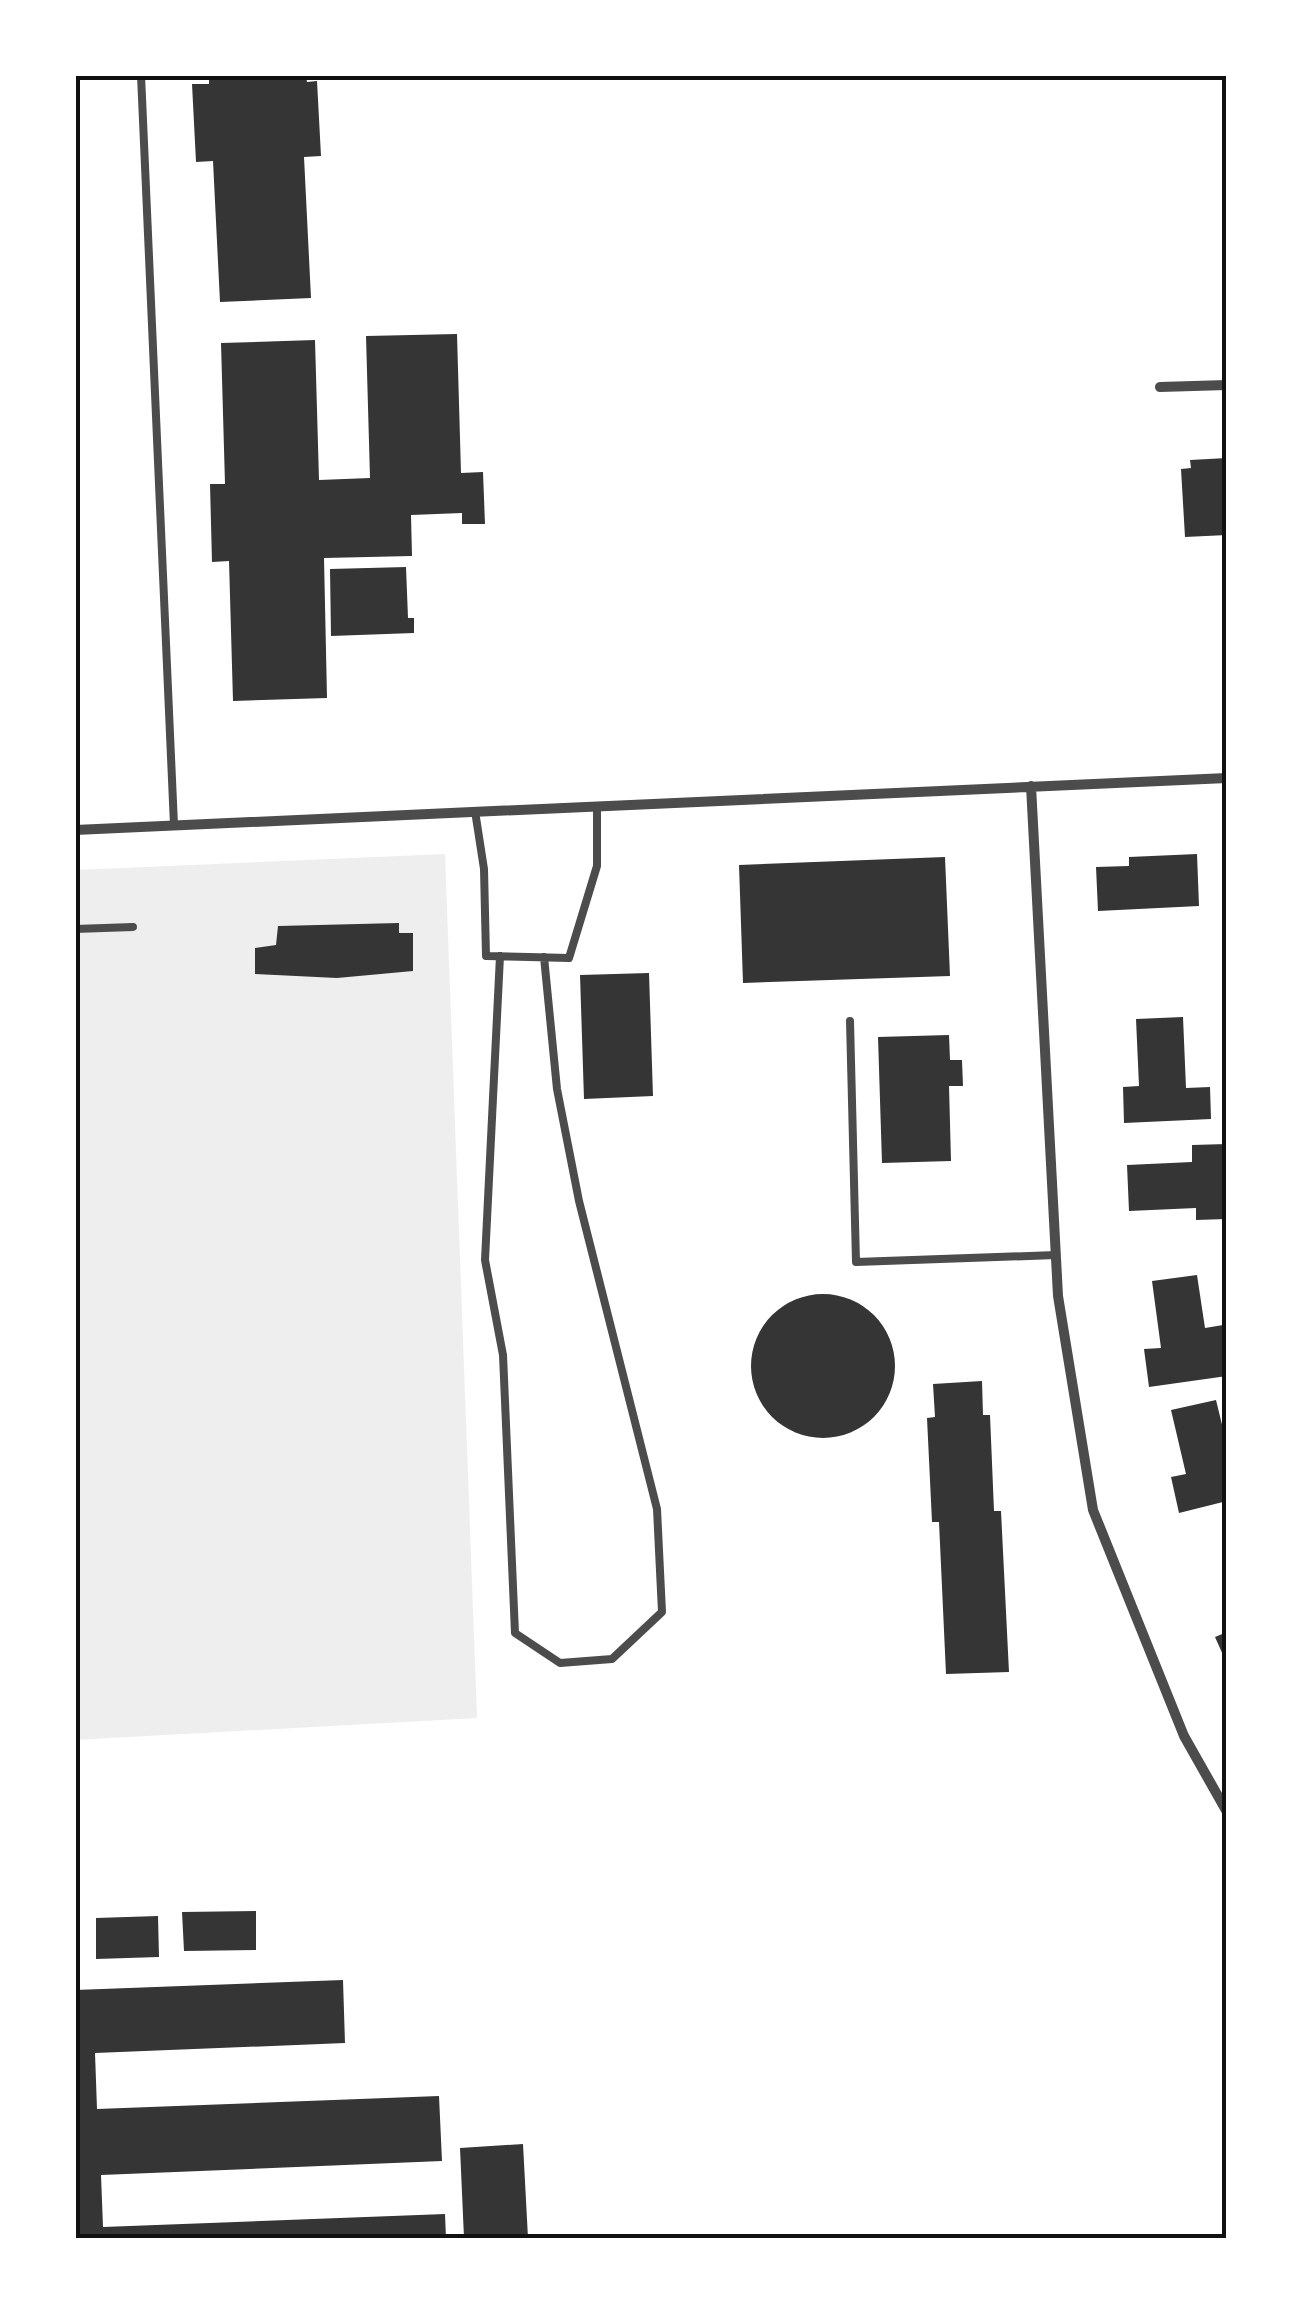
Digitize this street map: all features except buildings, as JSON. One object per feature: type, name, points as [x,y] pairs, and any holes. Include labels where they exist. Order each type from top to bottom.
[{"type":"street","points":[[1160,388],[1227,384]]},
{"type":"street","points":[[75,830],[1227,778]]},
{"type":"street","points":[[1031,786],[1058,1296],[1093,1510],[1184,1736],[1227,1812]]},
{"type":"lane","points":[[141,75],[174,825]]},
{"type":"lane","points":[[476,811],[484,869],[486,956],[569,958],[597,866],[597,806]]},
{"type":"lane","points":[[75,929],[132,928]]},
{"type":"lane","points":[[500,956],[485,1260],[502,1355],[514,1633],[560,1663],[612,1659],[662,1612],[657,1509],[579,1200],[558,1089],[544,958]]},
{"type":"lane","points":[[850,1020],[856,1262],[1056,1254]]},
{"type":"shaded area","points":[[445,854],[477,1718],[75,1740],[75,870]]}]
